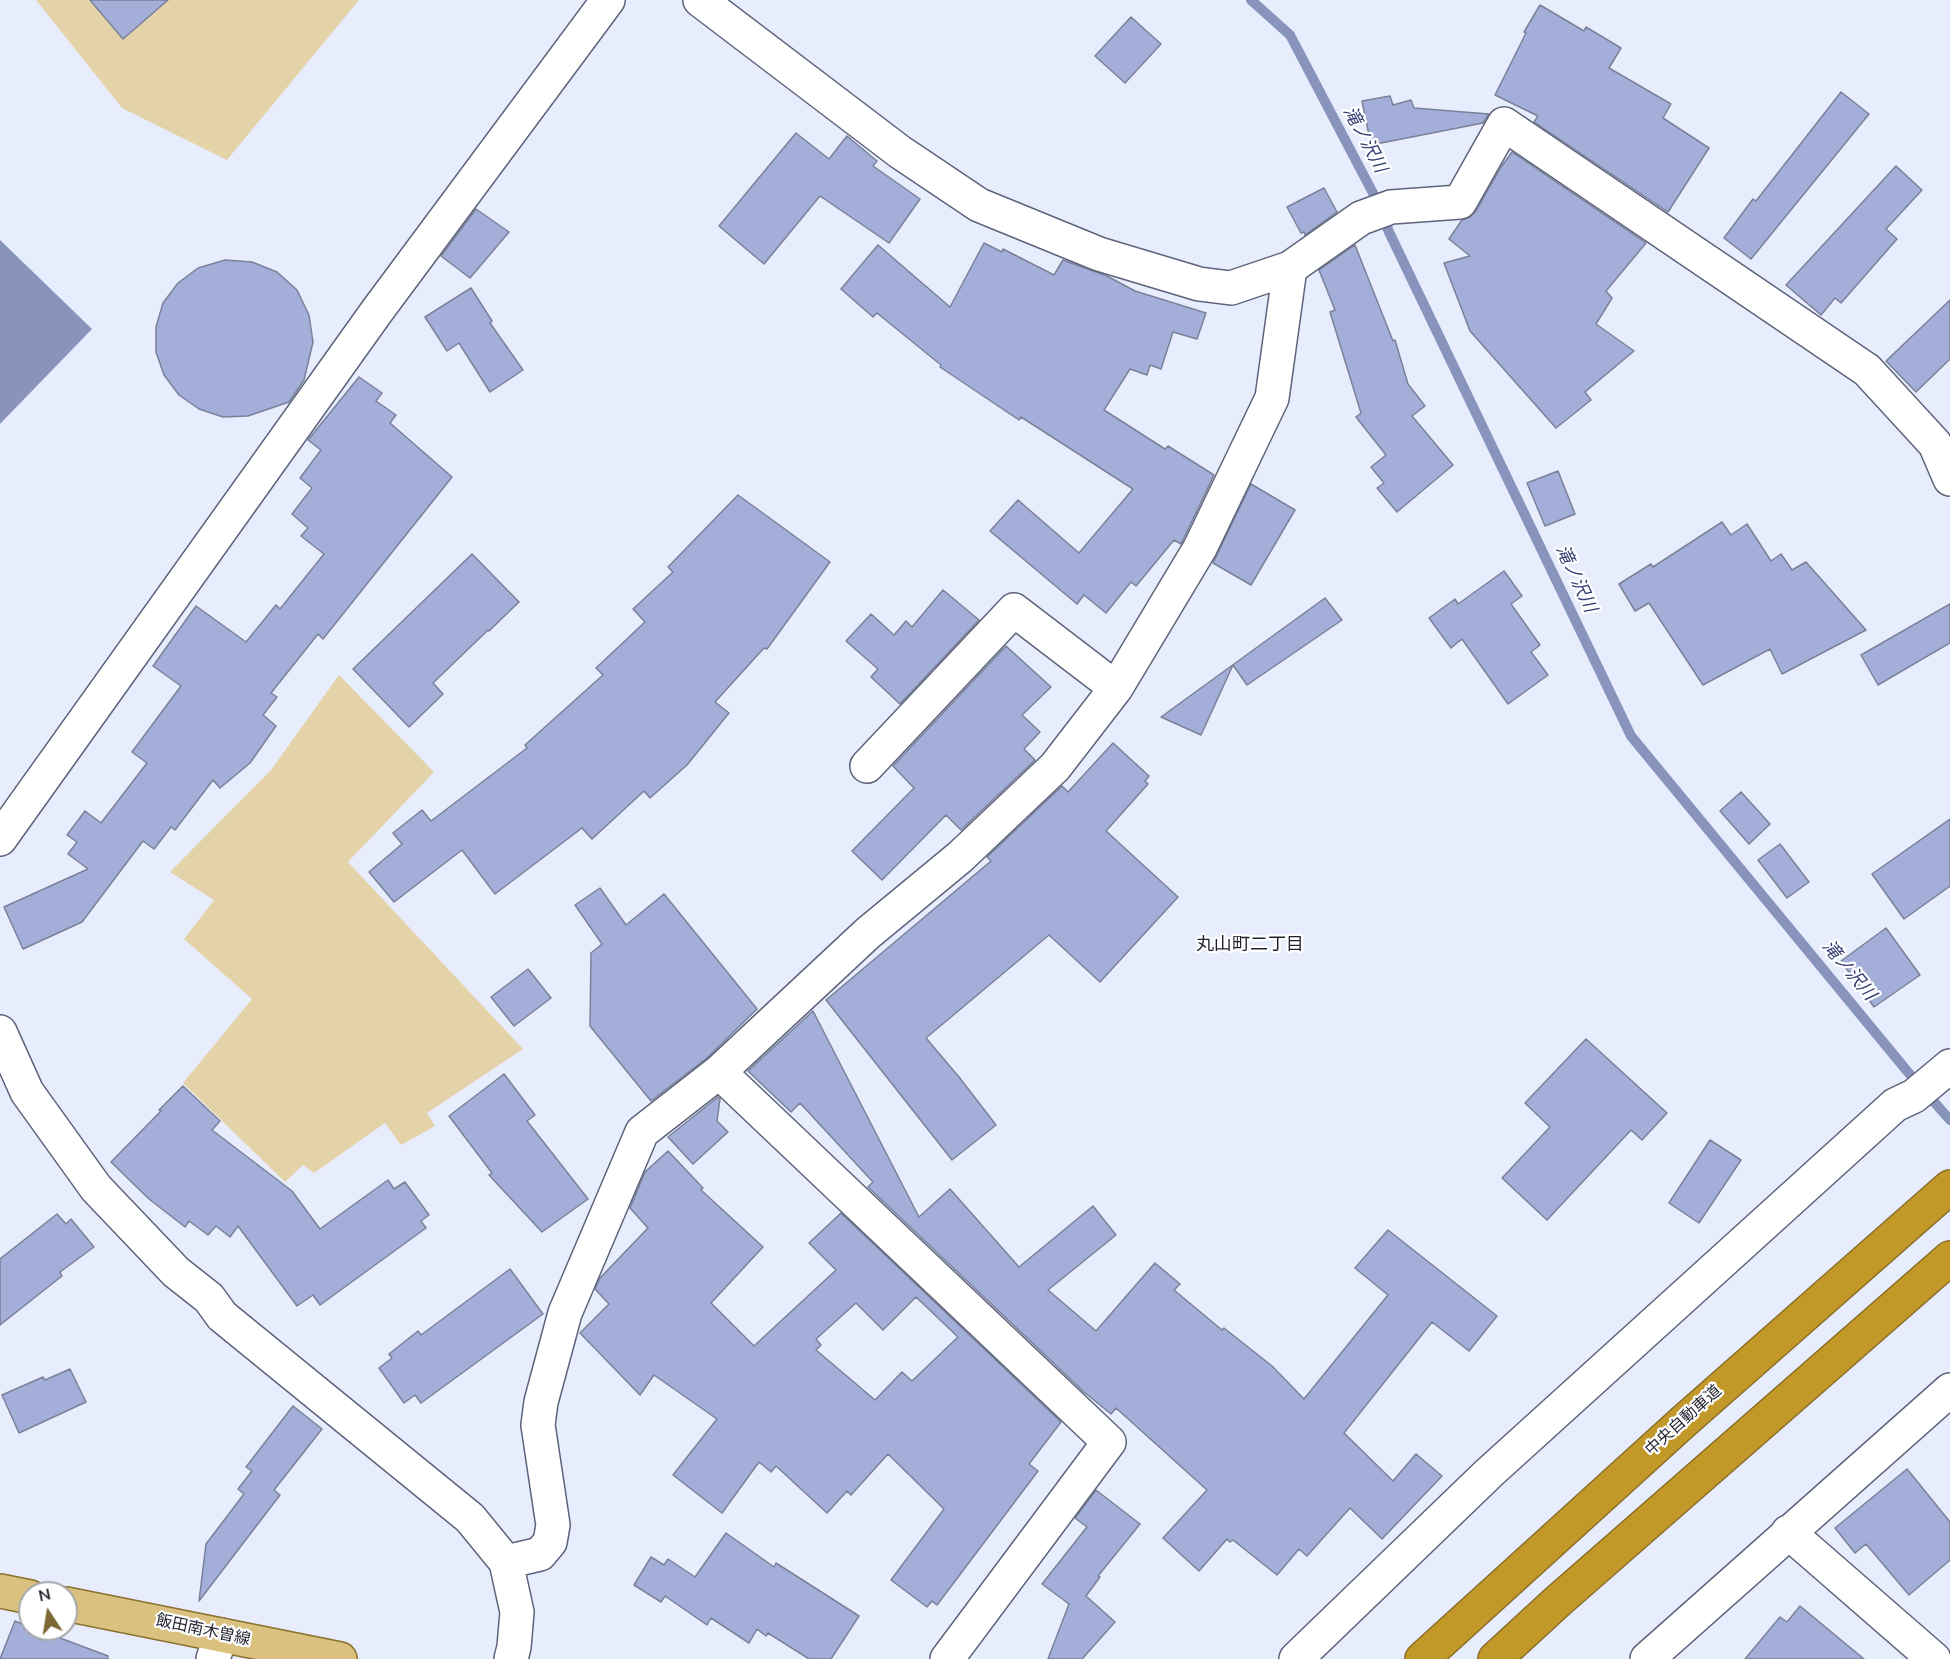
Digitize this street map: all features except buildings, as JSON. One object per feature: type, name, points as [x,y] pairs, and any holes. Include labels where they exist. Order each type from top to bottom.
[{"type":"highway","name":"中央自動車道","points":[[1422,1659],[1683,1422],[1950,1188]]},
{"type":"highway","points":[[1495,1659],[1950,1258]]},
{"type":"main road","points":[[0,1591],[18,1595]]},
{"type":"main road","name":"飯田南木曽線","points":[[78,1607],[217,1647],[340,1659]]},
{"type":"street","points":[[0,839],[377,311],[608,0]]},
{"type":"street","points":[[700,0],[900,152],[980,206],[1100,254],[1199,284],[1231,288],[1290,268],[1379,211],[1460,202],[1504,124],[1867,370],[1935,444],[1950,479]]},
{"type":"street","points":[[506,1562],[540,1554],[550,1542],[553,1525],[537,1425],[541,1402],[565,1313],[642,1132],[719,1072],[868,933],[960,857],[1055,767],[1116,688],[1200,548],[1272,398],[1290,268]]},
{"type":"street","points":[[867,766],[1014,610],[1116,688]]},
{"type":"street","points":[[0,1032],[27,1092],[96,1188],[168,1264],[209,1298],[222,1316],[402,1465],[470,1518],[506,1562],[517,1612],[511,1659]]},
{"type":"street","points":[[719,1072],[1108,1442],[947,1659]]},
{"type":"street","points":[[1296,1659],[1489,1473],[1895,1105],[1933,1080]]},
{"type":"street","points":[[1647,1659],[1950,1390]]},
{"type":"street","points":[[1788,1532],[1934,1659]]},
{"type":"shaded area","points":[[36,0],[359,0],[227,160],[122,108]]},
{"type":"shaded area","points":[[339,675],[434,772],[348,862],[523,1049],[427,1113],[435,1126],[401,1145],[385,1123],[314,1173],[303,1165],[285,1182],[183,1083],[252,999],[184,939],[214,900],[170,872],[271,770]]},
{"type":"water","points":[[0,240],[92,329],[0,424]]},
{"type":"waterway","name":"滝ノ沢川","points":[[1251,0],[1290,35],[1374,195],[1389,232],[1631,736],[1950,1120]]},
{"type":"district","name":"丸山町二丁目","points":[[1250,946]]}]
